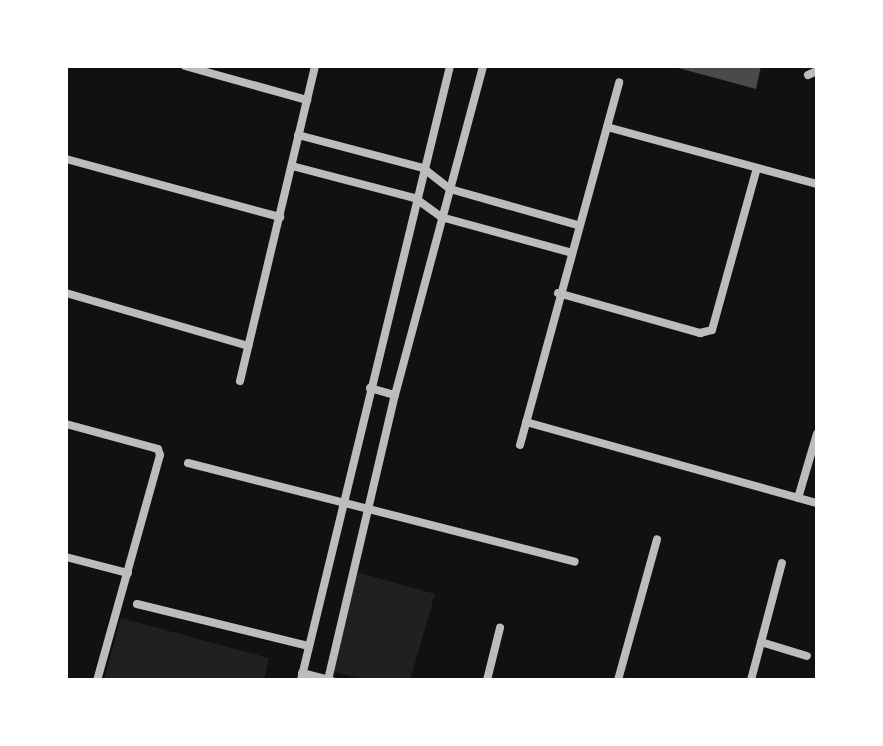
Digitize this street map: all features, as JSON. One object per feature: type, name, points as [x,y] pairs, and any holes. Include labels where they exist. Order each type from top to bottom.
[{"type":"street","points":[[185,66],[307,100]]},
{"type":"street","points":[[240,381],[315,66]]},
{"type":"street","points":[[450,66],[415,198],[301,677],[329,680],[395,395],[483,66]]},
{"type":"street","points":[[520,445],[569,252],[619,82]]},
{"type":"street","points":[[607,127],[817,184]]},
{"type":"street","points":[[298,135],[423,168],[450,189],[577,225]]},
{"type":"street","points":[[66,159],[280,217]]},
{"type":"street","points":[[292,166],[415,198],[441,217],[569,252]]},
{"type":"street","points":[[558,293],[700,333],[712,330],[757,168]]},
{"type":"street","points":[[66,293],[248,346]]},
{"type":"street","points":[[370,388],[395,395]]},
{"type":"street","points":[[526,422],[817,503]]},
{"type":"street","points":[[66,424],[158,449],[159,469],[97,680]]},
{"type":"street","points":[[798,498],[817,434]]},
{"type":"street","points":[[188,463],[341,506],[368,508],[575,562]]},
{"type":"street","points":[[618,680],[657,539]]},
{"type":"street","points":[[66,557],[128,573]]},
{"type":"street","points":[[751,680],[782,563]]},
{"type":"street","points":[[137,604],[308,646]]},
{"type":"street","points":[[487,680],[500,628]]},
{"type":"street","points":[[761,642],[807,656]]},
{"type":"shaded area","points":[[353,571],[435,594],[410,680],[368,680],[329,671]]},
{"type":"shaded area","points":[[121,618],[269,658],[264,680],[104,680]]},
{"type":"building","points":[[671,66],[761,66],[756,89]]}]
